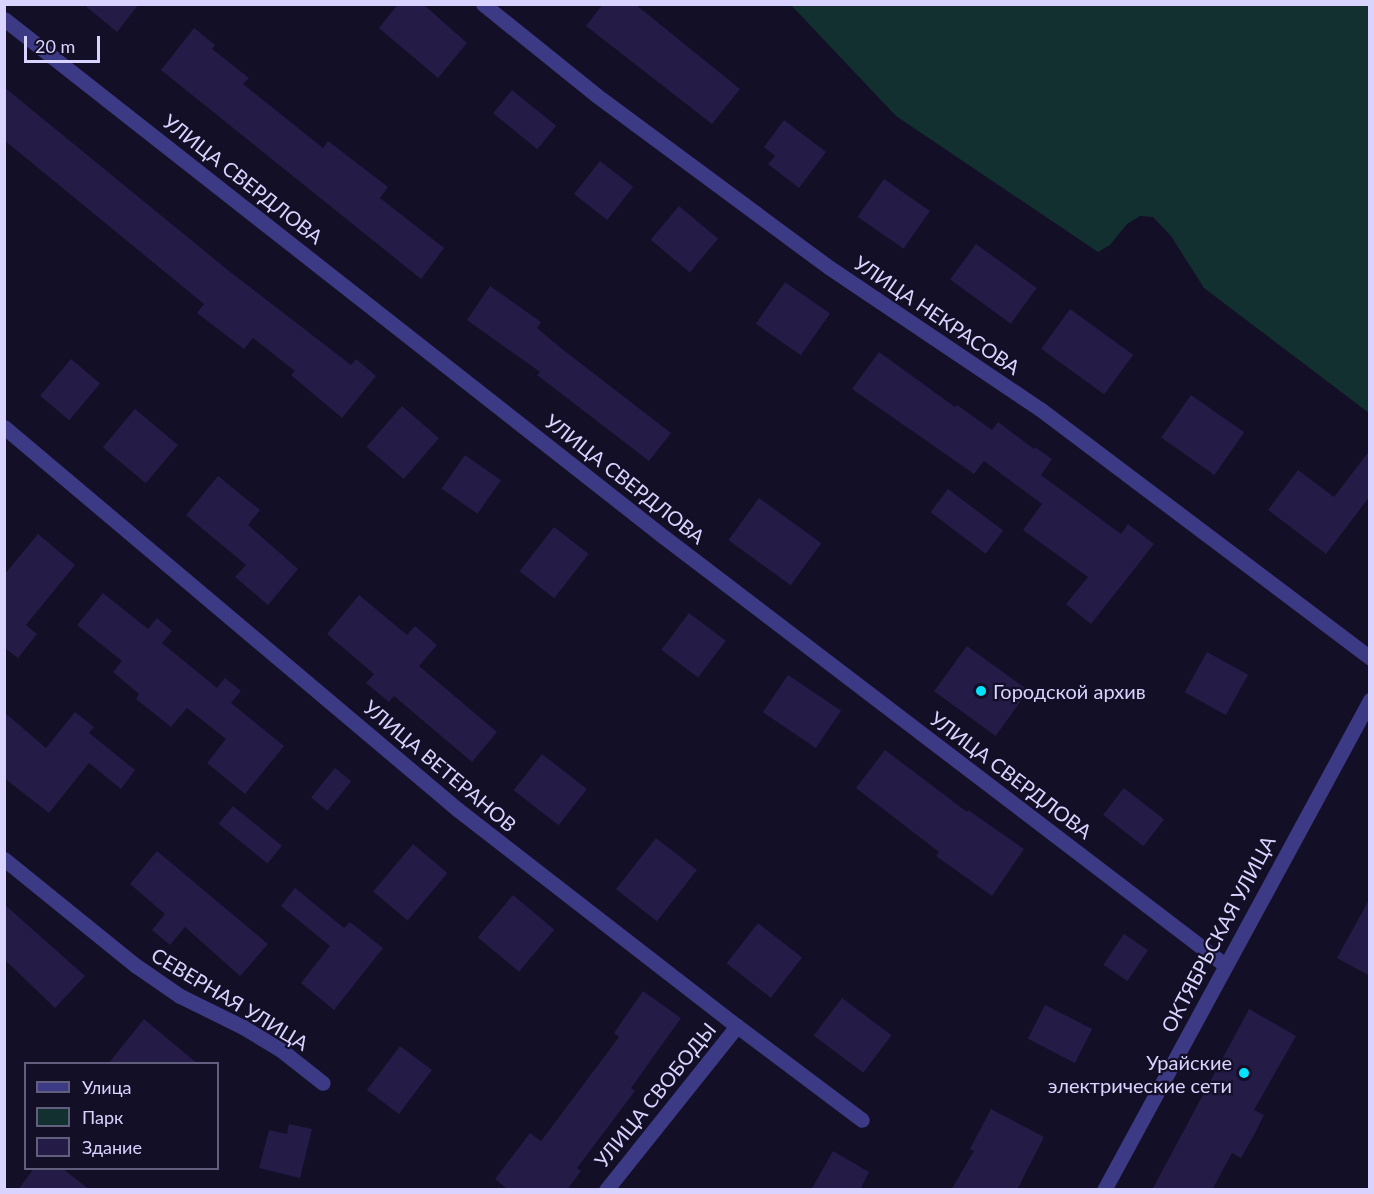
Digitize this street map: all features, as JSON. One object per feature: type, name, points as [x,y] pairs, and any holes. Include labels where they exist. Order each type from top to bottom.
[{"type":"street","name":"УЛИЦА НЕКРАСОВА","points":[[483,4],[596,95],[820,261],[1041,409],[1370,657]]},
{"type":"street","name":"УЛИЦА СВЕРДЛОВА","points":[[4,19],[664,537],[1225,965]]},
{"type":"street","name":"УЛИЦА ВЕТЕРАНОВ","points":[[4,427],[457,809],[862,1120]]},
{"type":"street","name":"ОКТЯБРЬСКАЯ УЛИЦА","points":[[1104,1190],[1370,699]]},
{"type":"street","name":"СЕВЕРНАЯ УЛИЦА","points":[[4,859],[135,965],[180,996],[243,1027],[281,1050],[322,1083]]},
{"type":"street","name":"УЛИЦА СВОБОДЫ","points":[[606,1190],[737,1026]]},
{"type":"green space","points":[[791,5],[1369,5],[1369,413],[1204,288],[1171,236],[1153,217],[1140,216],[1127,224],[1110,245],[1098,252],[896,116]]},
{"type":"building","points":[[83,4],[139,4],[117,32]]},
{"type":"building","points":[[398,4],[423,4],[467,43],[438,78],[379,28]]},
{"type":"building","points":[[603,4],[635,4],[740,89],[712,124],[586,26]]},
{"type":"building","points":[[194,28],[215,45],[212,49],[249,78],[243,84],[323,148],[328,141],[388,187],[380,198],[444,248],[421,279],[161,70]]},
{"type":"building","points":[[4,87],[229,271],[351,365],[356,359],[376,376],[342,418],[291,375],[295,371],[253,338],[244,349],[197,313],[204,304],[4,140]]},
{"type":"building","points":[[512,90],[556,126],[537,149],[493,113]]},
{"type":"building","points":[[784,120],[826,152],[799,188],[768,164],[775,156],[764,147]]},
{"type":"building","points":[[600,161],[633,187],[607,220],[574,194]]},
{"type":"building","points":[[884,179],[930,211],[903,249],[858,217]]},
{"type":"building","points":[[679,206],[718,239],[690,272],[651,240]]},
{"type":"building","points":[[976,244],[1037,288],[1011,324],[950,280]]},
{"type":"building","points":[[785,282],[830,314],[801,355],[756,324]]},
{"type":"building","points":[[490,286],[541,322],[537,328],[671,433],[649,461],[537,375],[540,372],[467,320]]},
{"type":"building","points":[[1070,309],[1133,355],[1104,394],[1041,349]]},
{"type":"building","points":[[879,352],[955,407],[957,405],[992,430],[998,422],[1034,449],[1035,447],[1052,459],[1041,475],[1121,534],[1128,524],[1154,544],[1091,624],[1066,604],[1088,577],[1023,530],[1042,504],[984,461],[974,474],[852,389]]},
{"type":"building","points":[[71,359],[100,383],[69,420],[40,396]]},
{"type":"building","points":[[1191,395],[1244,432],[1214,475],[1161,438]]},
{"type":"building","points":[[402,406],[439,438],[404,479],[367,447]]},
{"type":"building","points":[[135,409],[178,445],[146,483],[103,447]]},
{"type":"building","points":[[1370,450],[1370,496],[1326,554],[1268,510],[1298,470],[1334,497]]},
{"type":"building","points":[[465,455],[501,480],[478,514],[441,489]]},
{"type":"building","points":[[218,476],[260,510],[248,525],[298,569],[268,605],[235,577],[246,565],[186,515]]},
{"type":"building","points":[[948,489],[1003,531],[986,554],[931,512]]},
{"type":"building","points":[[759,498],[821,543],[791,585],[728,540]]},
{"type":"building","points":[[554,527],[589,554],[554,598],[520,571]]},
{"type":"building","points":[[38,534],[75,565],[26,625],[37,634],[18,658],[6,649],[4,651],[4,575]]},
{"type":"building","points":[[103,593],[148,629],[157,618],[172,631],[162,643],[217,688],[225,678],[241,691],[231,703],[284,746],[245,794],[207,763],[226,739],[187,708],[171,727],[136,699],[139,694],[113,672],[122,661],[77,625]]},
{"type":"building","points":[[359,595],[407,635],[415,626],[437,645],[419,666],[497,732],[472,762],[394,696],[389,702],[366,683],[374,674],[327,634]]},
{"type":"building","points":[[689,613],[726,641],[698,677],[661,650]]},
{"type":"building","name":"Городской архив","points":[[967,646],[1028,691],[996,736],[934,691]]},
{"type":"building","points":[[1207,652],[1248,675],[1226,715],[1185,692]]},
{"type":"building","points":[[788,675],[841,711],[816,748],[763,712]]},
{"type":"building","points":[[4,712],[46,748],[75,712],[94,727],[89,733],[135,770],[121,789],[89,763],[49,813],[4,778]]},
{"type":"building","points":[[885,750],[967,812],[968,810],[1024,849],[992,896],[936,856],[939,852],[856,788]]},
{"type":"building","points":[[542,754],[587,789],[559,825],[514,790]]},
{"type":"building","points":[[335,768],[351,781],[327,811],[311,798]]},
{"type":"building","points":[[1124,788],[1164,819],[1143,846],[1103,815]]},
{"type":"building","points":[[233,806],[282,846],[267,864],[219,824]]},
{"type":"building","points":[[656,838],[697,870],[657,921],[616,889]]},
{"type":"building","points":[[413,844],[447,873],[408,920],[373,891]]},
{"type":"building","points":[[157,851],[268,944],[240,976],[185,927],[170,945],[152,930],[165,914],[130,884]]},
{"type":"building","points":[[295,888],[344,928],[350,922],[383,948],[334,1010],[301,983],[330,946],[281,906]]},
{"type":"building","points":[[513,895],[554,930],[519,972],[478,937]]},
{"type":"building","points":[[1370,898],[1370,976],[1337,958]]},
{"type":"building","points":[[4,904],[85,976],[55,1008],[4,959]]},
{"type":"building","points":[[758,923],[802,957],[771,998],[727,963]]},
{"type":"building","points":[[1124,934],[1148,950],[1127,981],[1103,965]]},
{"type":"building","points":[[643,991],[681,1018],[631,1088],[635,1091],[577,1168],[581,1171],[567,1190],[508,1190],[495,1179],[530,1133],[541,1141],[619,1037],[614,1033]]},
{"type":"building","points":[[842,998],[892,1035],[863,1073],[814,1036]]},
{"type":"building","points":[[1045,1005],[1092,1029],[1075,1063],[1028,1039]]},
{"type":"building","name":"Урайские электрические сети","points":[[1249,1009],[1296,1036],[1254,1110],[1264,1115],[1254,1135],[1241,1158],[1232,1153],[1212,1190],[1152,1190]]},
{"type":"building","points":[[144,1019],[196,1062],[110,1062]]},
{"type":"building","points":[[400,1046],[432,1070],[399,1114],[367,1090]]},
{"type":"building","points":[[991,1109],[1044,1137],[1017,1190],[951,1190],[974,1151],[970,1149]]},
{"type":"building","points":[[289,1124],[312,1129],[300,1178],[259,1168],[269,1130],[287,1134]]},
{"type":"building","points":[[833,1151],[869,1172],[860,1190],[811,1190]]},
{"type":"building","points":[[33,1170],[65,1170],[90,1190],[18,1190]]},
{"type":"place","name":"Городской архив","points":[[981,691]]},
{"type":"place","name":"Урайские электрические сети","points":[[1244,1073]]}]
